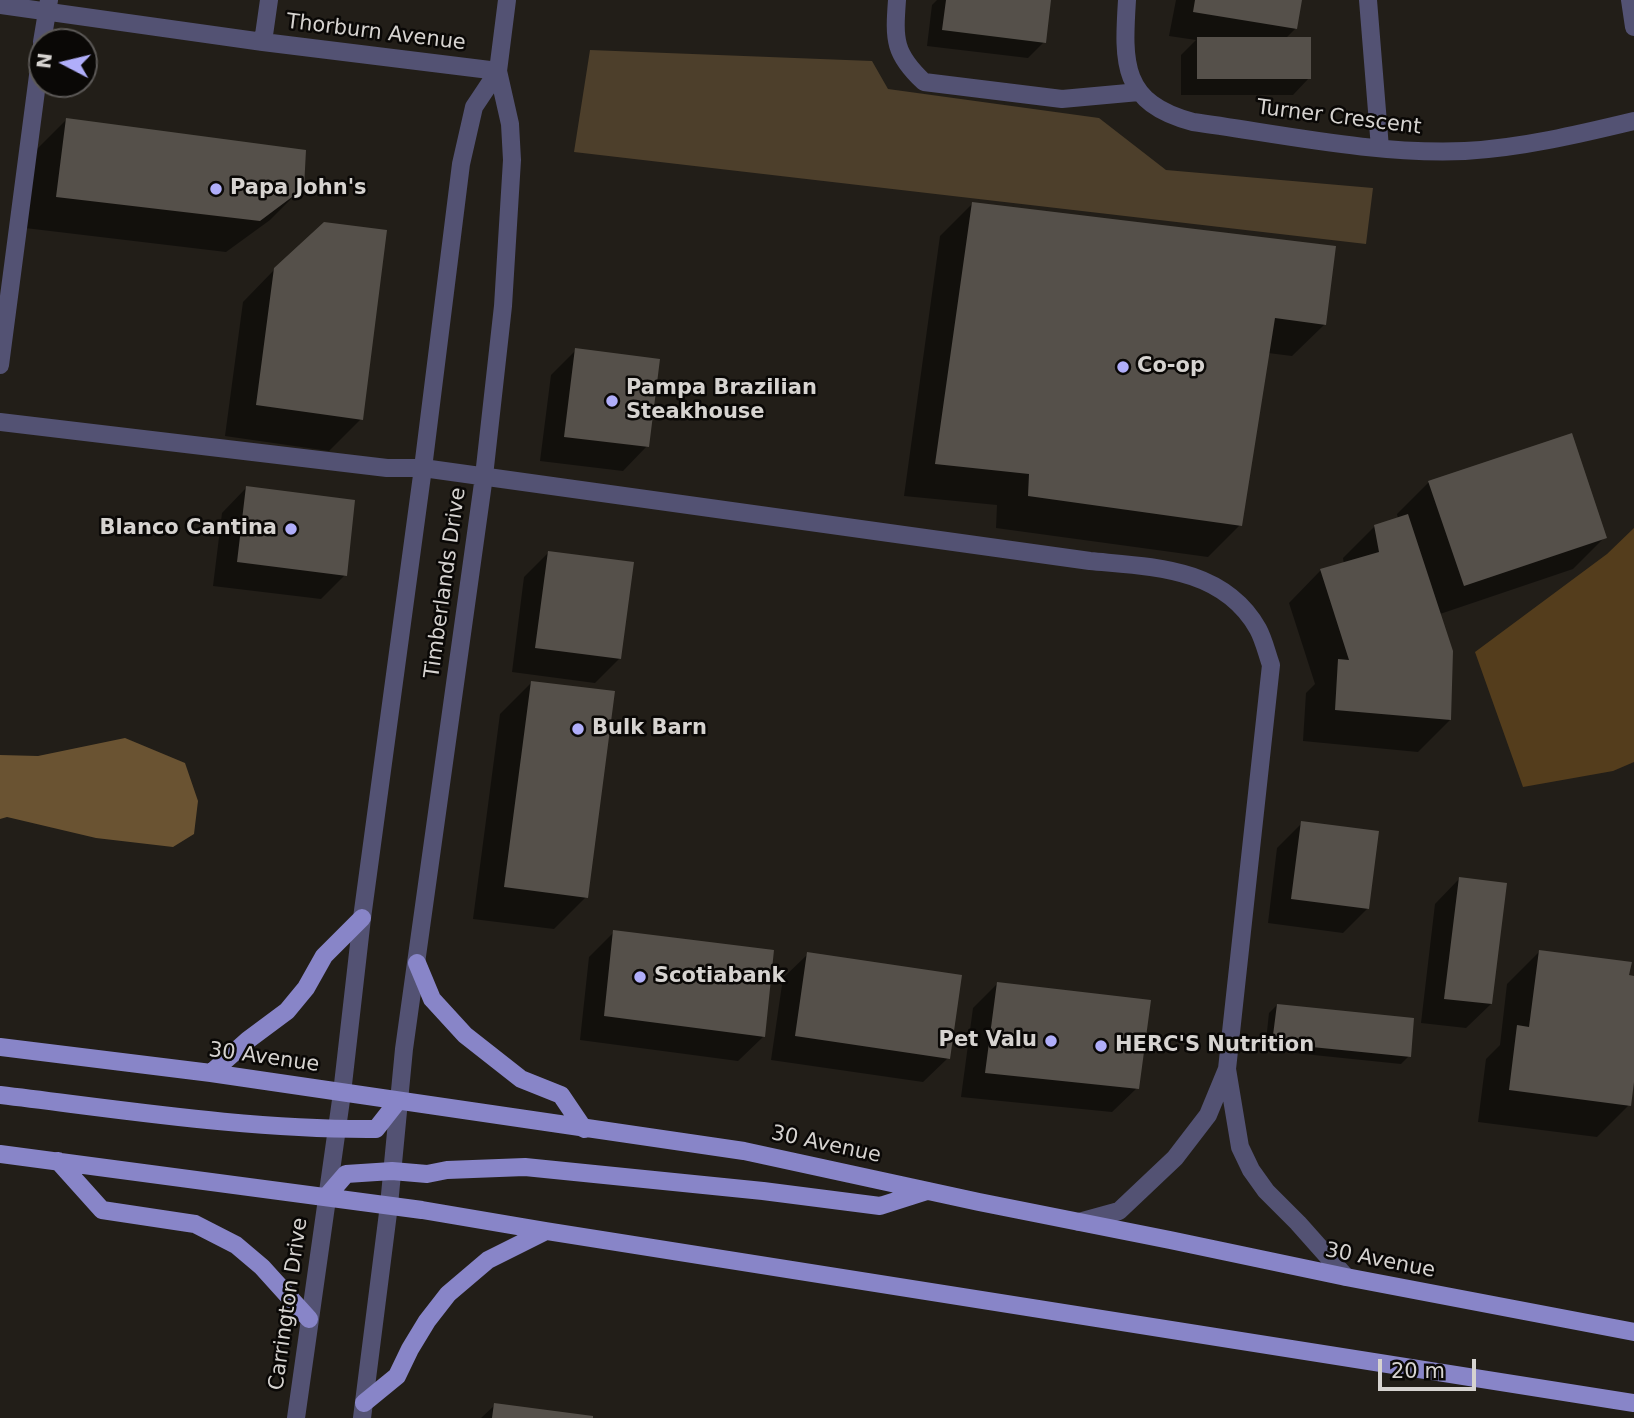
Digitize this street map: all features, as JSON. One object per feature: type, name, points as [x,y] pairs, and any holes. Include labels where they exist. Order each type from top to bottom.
[{"type":"main road","points":[[211,1073],[248,1040],[287,1011],[306,988],[324,956],[362,918]]},
{"type":"main road","points":[[417,963],[432,999],[465,1035],[521,1079],[561,1095],[584,1129]]},
{"type":"main road","name":"30 Avenue","points":[[0,1047],[211,1073],[744,1151],[1346,1277],[1634,1332]]},
{"type":"main road","points":[[0,1095],[244,1124],[336,1129],[376,1129],[398,1101]]},
{"type":"main road","points":[[0,1154],[388,1205],[1634,1404]]},
{"type":"main road","points":[[58,1161],[102,1210],[195,1224],[236,1245],[262,1267],[309,1319]]},
{"type":"main road","points":[[327,1196],[346,1174],[392,1171],[427,1174],[447,1170],[524,1167],[763,1191],[880,1206],[928,1191]]},
{"type":"main road","points":[[363,1410],[397,1376],[415,1339],[448,1294],[488,1260],[546,1231]]},
{"type":"street","points":[[263,42],[269,0]]},
{"type":"street","name":"Timberlands Drive","points":[[388,1205],[398,1101],[484,476],[503,306],[512,160],[510,124],[498,71],[507,0]]},
{"type":"street","points":[[897,0],[895,28],[898,47],[908,66],[924,82],[1062,99],[1139,92],[1126,63],[1124,40],[1127,0]]},
{"type":"street","points":[[1367,0],[1380,148]]},
{"type":"street","points":[[1630,0],[1634,27]]},
{"type":"street","name":"Thorburn Avenue","points":[[0,5],[48,6],[263,42],[498,71]]},
{"type":"street","points":[[45,28],[48,6]]},
{"type":"street","name":"Timberlands Drive","points":[[336,1129],[461,164],[474,107],[498,71]]},
{"type":"street","name":"Turner Crescent","points":[[1139,92],[1161,110],[1193,122],[1380,148],[1421,151],[1466,151],[1517,145],[1634,121]]},
{"type":"street","points":[[0,365],[35,98]]},
{"type":"street","points":[[0,422],[387,468],[423,468],[1090,561],[1172,569],[1203,580],[1235,600],[1258,630],[1270,665],[1227,1069],[1240,1147],[1251,1170],[1266,1191],[1346,1277]]},
{"type":"street","points":[[1079,1222],[1119,1211],[1175,1158],[1208,1115],[1227,1069]]},
{"type":"street","name":"Carrington Drive","points":[[296,1418],[336,1129]]},
{"type":"street","points":[[363,1410],[388,1205]]},
{"type":"shaded area","points":[[590,50],[872,61],[888,89],[1099,118],[1166,170],[1373,188],[1366,244],[574,152]]},
{"type":"shaded area","points":[[1634,528],[1634,762],[1613,771],[1523,787],[1475,652],[1607,554]]},
{"type":"shaded area","points":[[125,738],[185,763],[198,801],[194,834],[173,847],[96,838],[7,817],[0,819],[0,755],[38,756]]},
{"type":"building","points":[[946,0],[1051,0],[1046,43],[942,30]]},
{"type":"building","points":[[1195,0],[1302,0],[1297,29],[1193,12]]},
{"type":"building","points":[[1197,37],[1311,37],[1311,79],[1197,79]]},
{"type":"building","points":[[66,118],[306,150],[304,188],[260,221],[56,197]]},
{"type":"building","points":[[972,202],[1336,246],[1326,325],[1275,318],[1242,526],[1028,496],[1029,474],[935,464]]},
{"type":"building","points":[[324,222],[387,230],[363,420],[256,405],[274,268]]},
{"type":"building","points":[[575,348],[660,359],[649,447],[564,437]]},
{"type":"building","points":[[1572,433],[1607,538],[1464,586],[1428,481]]},
{"type":"building","points":[[246,486],[355,500],[347,576],[237,562]]},
{"type":"building","points":[[1408,514],[1453,651],[1451,720],[1335,710],[1338,659],[1349,660],[1320,569],[1379,552],[1374,525]]},
{"type":"building","points":[[548,551],[634,562],[621,659],[535,648]]},
{"type":"building","points":[[531,681],[615,691],[588,898],[504,887]]},
{"type":"building","points":[[1301,821],[1379,831],[1369,909],[1291,899]]},
{"type":"building","points":[[1459,877],[1507,883],[1492,1004],[1444,999]]},
{"type":"building","points":[[613,930],[774,950],[765,1037],[604,1016]]},
{"type":"building","points":[[1539,950],[1632,962],[1629,975],[1634,976],[1634,1082],[1631,1106],[1509,1090],[1517,1025],[1529,1027]]},
{"type":"building","points":[[807,952],[962,975],[950,1059],[795,1036]]},
{"type":"building","points":[[997,982],[1151,1000],[1139,1089],[985,1073]]},
{"type":"building","points":[[1277,1004],[1414,1018],[1411,1057],[1272,1043]]},
{"type":"building","points":[[494,1403],[593,1416],[593,1418],[492,1418]]},
{"type":"place","name":"Papa John's","points":[[216,189]]},
{"type":"place","name":"Co-op","points":[[1123,367]]},
{"type":"place","name":"Pampa Brazilian Steakhouse","points":[[612,401]]},
{"type":"place","name":"Blanco Cantina","points":[[291,529]]},
{"type":"place","name":"Bulk Barn","points":[[578,729]]},
{"type":"place","name":"Scotiabank","points":[[640,977]]},
{"type":"place","name":"Pet Valu","points":[[1051,1041]]},
{"type":"place","name":"HERC'S Nutrition","points":[[1101,1046]]}]
